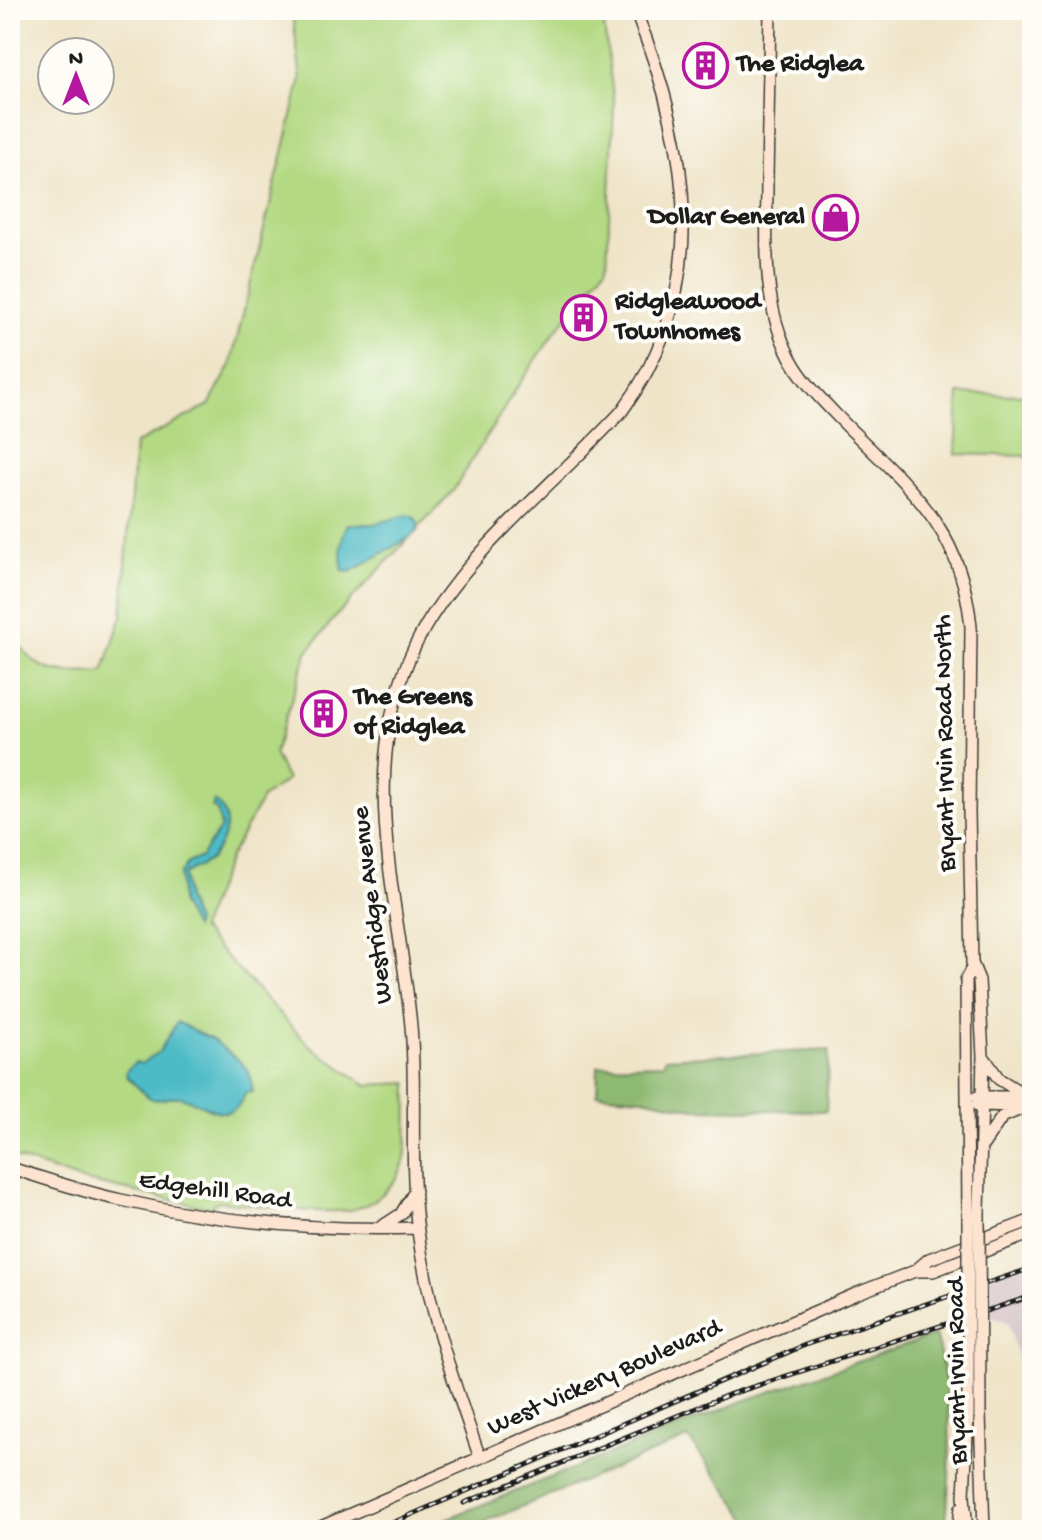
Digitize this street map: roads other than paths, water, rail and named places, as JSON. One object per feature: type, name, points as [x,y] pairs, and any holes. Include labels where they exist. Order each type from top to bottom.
[{"type":"main road","name":"Westridge Avenue","points":[[480,1458],[436,1329],[417,1228],[411,1028],[383,807],[382,776],[397,693],[424,629],[465,571],[622,411],[636,392],[658,350],[670,316],[684,246],[684,201],[668,107],[635,10]]},
{"type":"main road","name":"Bryant Irvin Road North","points":[[770,10],[767,271],[771,306],[779,334],[791,359],[814,392],[912,489],[931,513],[961,571],[968,601],[971,641],[969,812],[973,966],[979,980],[983,1056],[981,1149],[973,1212]]},
{"type":"main road","name":"Bryant Irvin Road North","points":[[973,966],[966,979],[973,1212]]},
{"type":"main road","points":[[983,1056],[999,1079],[1030,1102]]},
{"type":"main road","points":[[968,1101],[1030,1102]]},
{"type":"main road","points":[[981,1149],[993,1126],[1002,1117],[1030,1102]]},
{"type":"main road","name":"Edgehill Road","points":[[10,1168],[118,1200],[157,1208],[268,1224],[376,1230],[417,1228]]},
{"type":"main road","points":[[376,1230],[401,1214],[415,1191]]},
{"type":"main road","name":"Bryant Irvin Road","points":[[973,1212],[974,1415],[984,1530]]},
{"type":"main road","name":"West Vickery Boulevard","points":[[314,1530],[915,1271],[929,1259],[1029,1221]]},
{"type":"main road","name":"West Vickery Boulevard","points":[[915,1271],[933,1271],[1032,1233]]},
{"type":"main road","name":"Bryant Irvin Road","points":[[967,1530],[964,1496],[974,1415]]},
{"type":"main road","points":[[958,1530],[964,1496]]},
{"type":"water","points":[[407,515],[414,517],[418,523],[418,530],[412,536],[350,572],[343,571],[341,547],[348,524],[374,524]]},
{"type":"water","points":[[214,801],[226,821],[224,836],[211,858],[184,875],[186,899],[196,922],[194,928],[181,904],[180,875],[188,863],[201,857],[221,827],[217,810],[212,807]]},
{"type":"water","points":[[177,1022],[213,1040],[242,1063],[249,1073],[253,1092],[246,1092],[233,1110],[218,1111],[181,1097],[153,1099],[126,1076],[127,1070],[136,1062],[141,1064],[159,1052]]},
{"type":"railway","points":[[376,1530],[805,1345],[1032,1268]]},
{"type":"railway","points":[[464,1503],[728,1395],[1032,1296]]},
{"type":"place","name":"The Ridglea","points":[[706,65]]},
{"type":"place","name":"Dollar General","points":[[836,218]]},
{"type":"place","name":"Ridgleawood Townhomes","points":[[584,318]]},
{"type":"place","name":"The Greens of Ridglea","points":[[323,713]]}]
